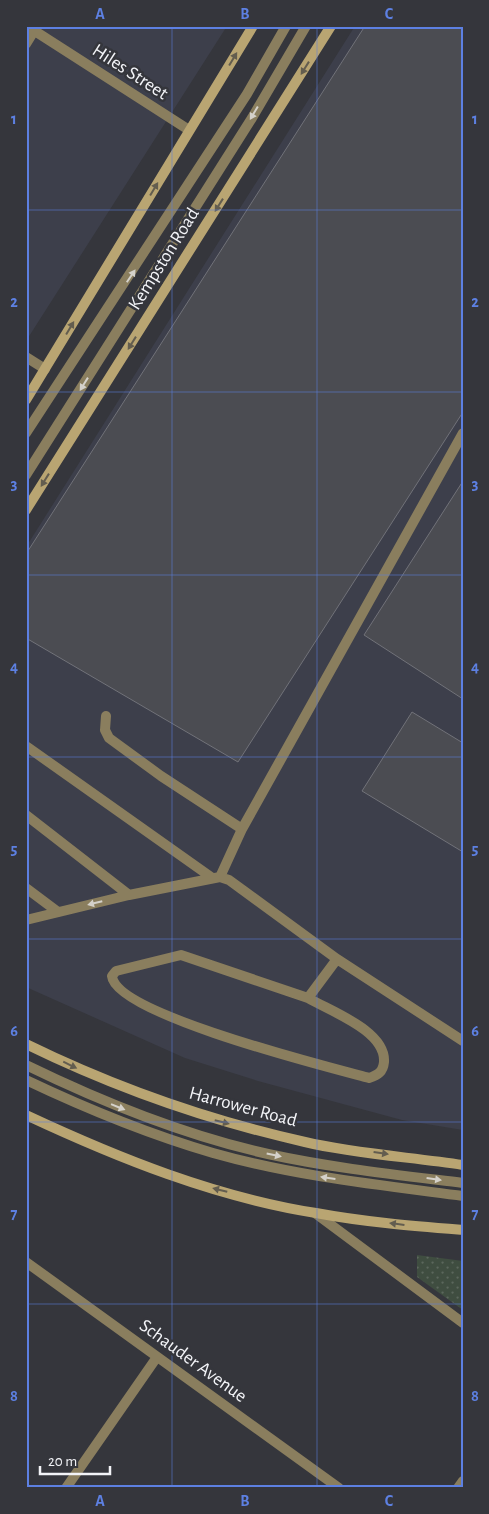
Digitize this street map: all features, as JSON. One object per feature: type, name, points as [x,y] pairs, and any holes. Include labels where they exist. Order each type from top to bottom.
[{"type":"main road","points":[[26,400],[253,26]]},
{"type":"main road","name":"Kempston Road","points":[[26,510],[331,26]]},
{"type":"main road","name":"Harrower Road","points":[[26,1044],[84,1072],[208,1118],[307,1143],[463,1165]]},
{"type":"main road","points":[[26,1115],[119,1156],[194,1183],[315,1213],[463,1230]]},
{"type":"street","points":[[26,434],[237,111],[286,26]]},
{"type":"street","points":[[26,475],[246,126],[306,26]]},
{"type":"street","name":"Hiles Street","points":[[31,29],[189,130]]},
{"type":"street","points":[[26,44],[31,29]]},
{"type":"street","points":[[26,357],[46,369]]},
{"type":"street","points":[[26,920],[129,895],[216,877],[463,433]]},
{"type":"street","points":[[106,716],[105,730],[109,738],[161,776],[242,829]]},
{"type":"street","points":[[26,746],[216,877],[229,880],[337,958],[463,1041]]},
{"type":"street","points":[[26,815],[129,895]]},
{"type":"street","points":[[26,888],[58,912]]},
{"type":"street","points":[[181,955],[308,998],[371,1033],[380,1042],[384,1053],[384,1066],[378,1075],[369,1078],[247,1044],[175,1019],[128,994],[115,983],[112,976],[116,971],[181,955]]},
{"type":"street","points":[[308,998],[337,958]]},
{"type":"street","points":[[26,1066],[104,1102],[155,1122],[214,1140],[322,1165],[463,1183]]},
{"type":"street","points":[[26,1080],[82,1107],[134,1127],[214,1153],[322,1177],[463,1196]]},
{"type":"street","points":[[315,1213],[463,1323]]},
{"type":"street","name":"Schauder Avenue","points":[[26,1262],[339,1488]]},
{"type":"street","points":[[66,1488],[157,1357]]},
{"type":"street","points":[[458,1488],[463,1481]]},
{"type":"shaded area","points":[[26,26],[227,26],[26,341]]},
{"type":"shaded area","points":[[355,26],[463,26],[463,1130],[402,1120],[258,1081],[185,1058],[26,987],[26,547]]},
{"type":"green space","points":[[417,1255],[463,1261],[463,1310],[417,1277]]},
{"type":"building","points":[[365,26],[463,26],[463,412],[238,762],[26,638],[26,554]]},
{"type":"building","points":[[463,481],[463,699],[364,635]]},
{"type":"building","points":[[412,712],[463,743],[463,852],[362,791]]}]
